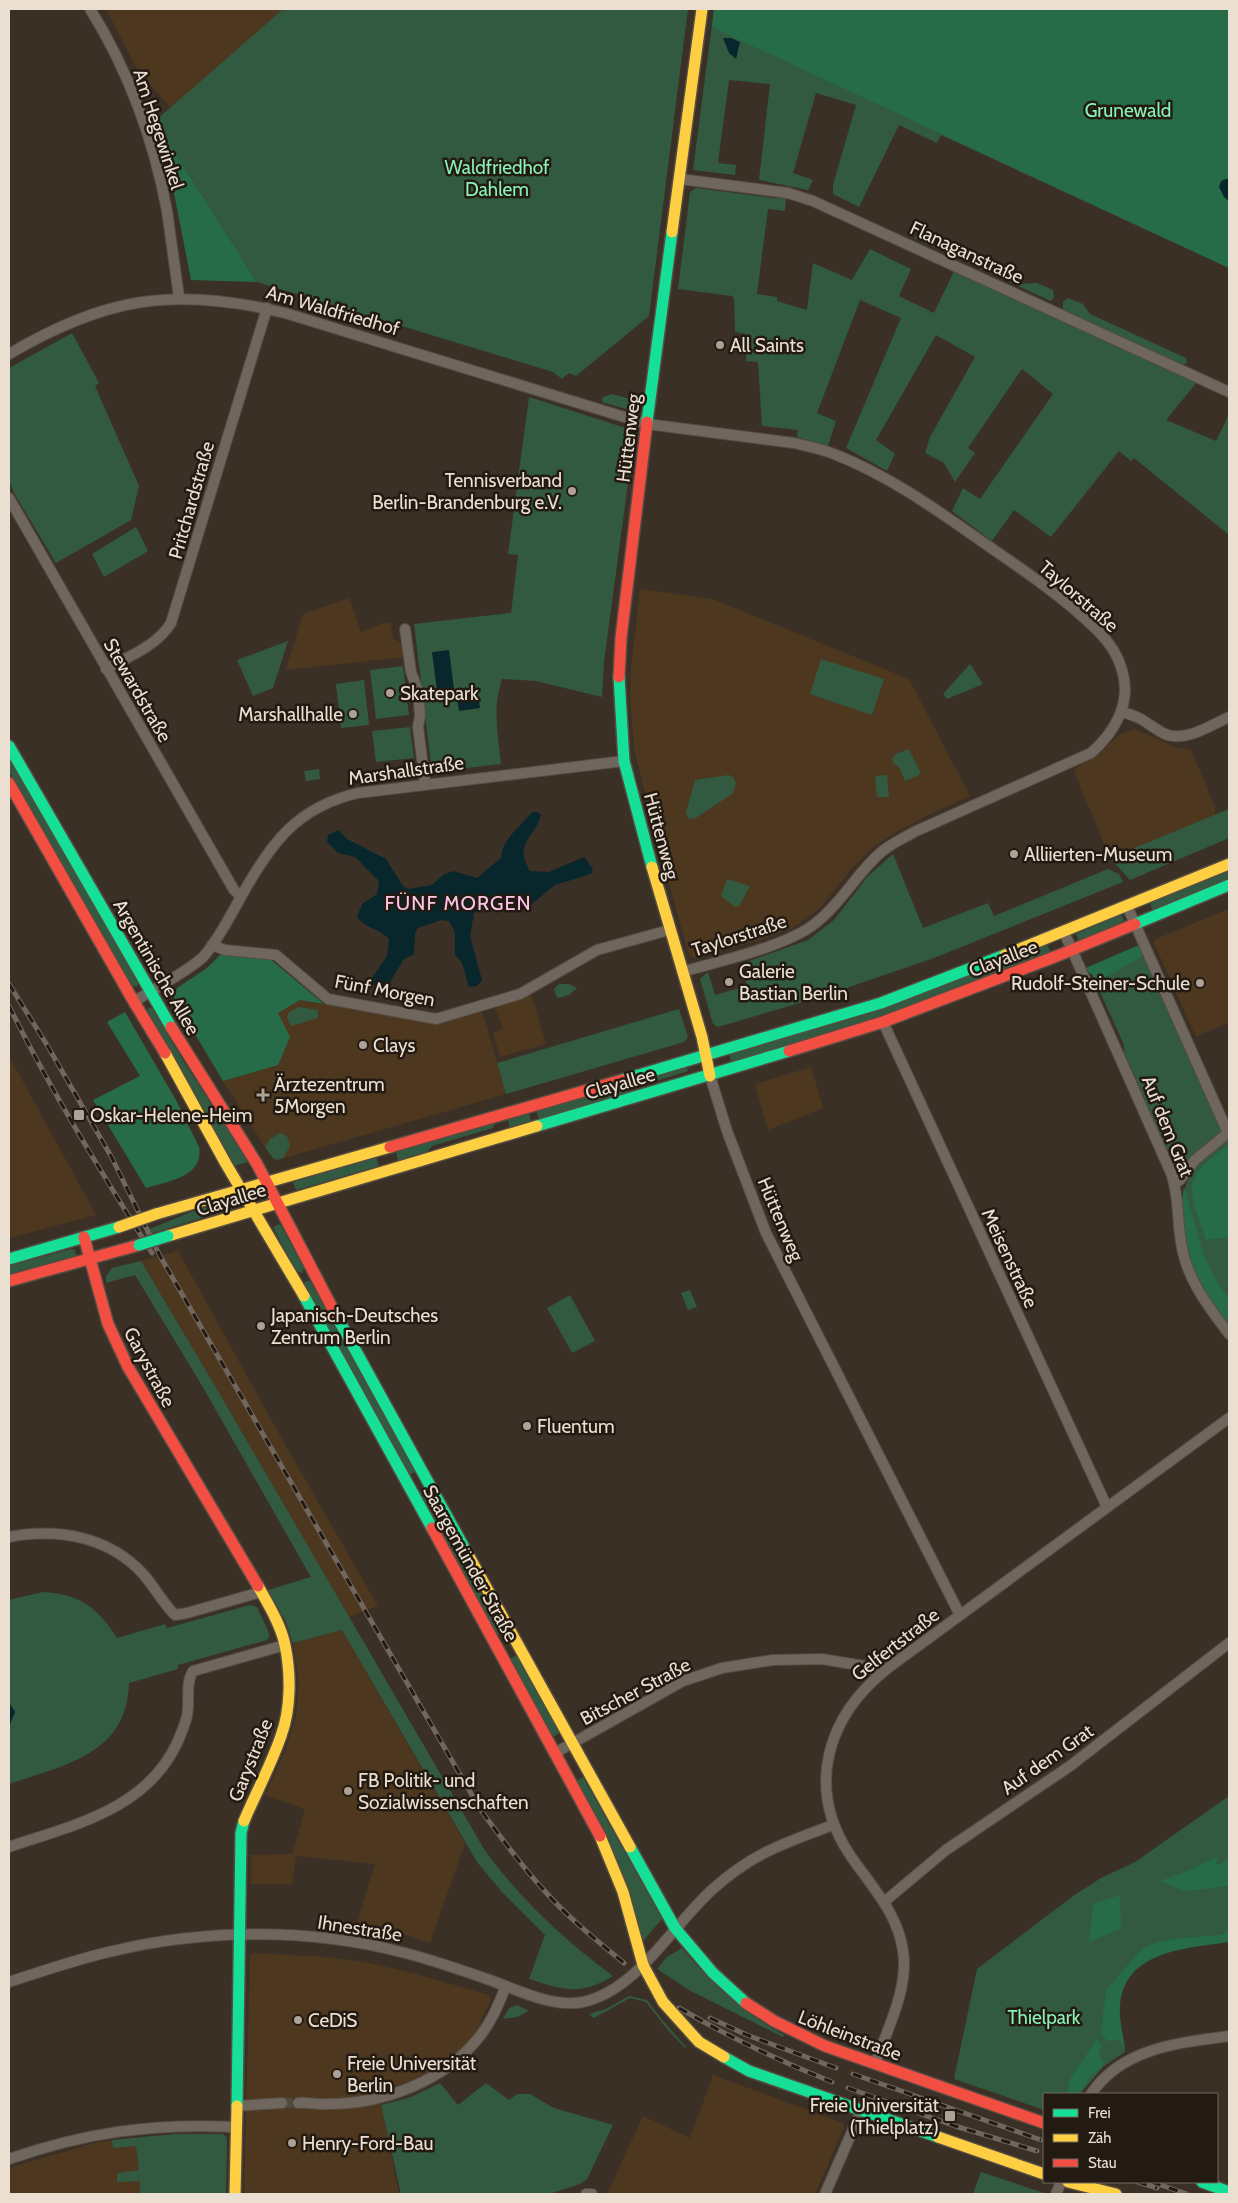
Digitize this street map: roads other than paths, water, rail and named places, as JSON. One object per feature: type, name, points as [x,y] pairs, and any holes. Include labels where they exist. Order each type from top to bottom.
[{"type":"main road","name":"Hüttenweg","points":[[702,9],[647,424],[619,670],[624,761],[669,930],[706,1055],[710,1076]]},
{"type":"main road","name":"Argentinische Allee","points":[[9,746],[150,991],[267,1183],[277,1203]]},
{"type":"main road","name":"Argentinische Allee","points":[[9,783],[134,1002],[168,1057],[241,1189]]},
{"type":"main road","name":"Clayallee","points":[[9,1259],[241,1189],[881,1003],[1064,932],[1229,864]]},
{"type":"main road","name":"Clayallee","points":[[9,1282],[710,1076],[883,1022],[1072,950],[1229,885]]},
{"type":"main road","name":"Saargemünder Straße","points":[[241,1189],[300,1288],[555,1753],[612,1864],[623,1892],[643,1965],[663,2002],[699,2042],[749,2071],[1043,2174]]},
{"type":"main road","name":"Saargemünder Straße","points":[[277,1203],[572,1744],[675,1928]]},
{"type":"main road","name":"Garystraße","points":[[84,1237],[108,1324],[128,1367],[260,1592],[275,1619],[285,1645],[289,1689],[286,1719],[241,1832],[241,1936],[235,2194]]},
{"type":"main road","name":"Löhleinstraße","points":[[675,1928],[714,1974],[757,2011],[793,2032],[875,2064],[1043,2123]]},
{"type":"main road","points":[[1072,2183],[1116,2194]]},
{"type":"main road","points":[[1205,2183],[1229,2192]]},
{"type":"street","name":"Am Hegewinkel","points":[[90,9],[108,38],[129,84],[155,160],[166,209],[179,297]]},
{"type":"street","name":"Flanaganstraße","points":[[680,179],[788,193],[813,201],[1229,392]]},
{"type":"street","name":"Am Waldfriedhof","points":[[9,354],[46,332],[97,312],[140,302],[179,297],[237,302],[267,308],[528,386],[647,424]]},
{"type":"street","name":"Pritchardstraße","points":[[106,669],[158,638],[172,623],[267,308]]},
{"type":"street","name":"Taylorstraße","points":[[647,424],[794,443],[816,448],[834,454],[889,481],[942,514],[1010,561],[1098,631],[1109,643],[1122,670],[1125,696],[1122,712],[1110,735],[1091,753],[914,832],[886,849],[854,880],[817,923],[798,934],[777,943],[682,972]]},
{"type":"street","name":"Stewardstraße","points":[[9,498],[234,890],[241,896]]},
{"type":"street","points":[[405,629],[411,672],[418,690],[420,716],[418,727],[425,784]]},
{"type":"street","points":[[1122,712],[1138,716],[1164,734],[1183,736],[1229,716]]},
{"type":"street","name":"Marshallstraße","points":[[134,1002],[202,958],[221,934],[268,851],[289,828],[319,807],[358,793],[624,761]]},
{"type":"street","points":[[1127,906],[1229,1132],[1195,1160],[1180,1180],[1175,1183]]},
{"type":"street","name":"Fünf Morgen","points":[[212,945],[225,950],[276,955],[328,999],[436,1019],[520,994],[597,950],[669,930]]},
{"type":"street","name":"Auf dem Grat","points":[[1064,932],[1175,1183],[1181,1241],[1188,1272],[1202,1299],[1229,1334]]},
{"type":"street","name":"Meisenstraße","points":[[883,1022],[1107,1507]]},
{"type":"street","name":"Hüttenweg","points":[[710,1076],[727,1131],[766,1233],[960,1615]]},
{"type":"street","name":"Gelfertstraße","points":[[875,2064],[899,1994],[904,1971],[904,1951],[898,1926],[884,1902],[850,1855],[833,1825],[826,1778],[832,1744],[849,1708],[868,1684],[879,1675],[1229,1418]]},
{"type":"street","points":[[9,1534],[68,1534],[103,1545],[142,1573],[175,1615],[260,1592]]},
{"type":"street","name":"Auf dem Grat","points":[[884,1902],[946,1850],[1070,1766],[1229,1643]]},
{"type":"street","points":[[9,1847],[99,1816],[122,1805],[149,1784],[166,1764],[180,1737],[186,1717],[189,1682],[193,1671],[285,1645]]},
{"type":"street","name":"Bitscher Straße","points":[[555,1753],[683,1681],[722,1668],[773,1660],[822,1659],[870,1667],[879,1675]]},
{"type":"street","name":"Ihnestraße","points":[[9,1982],[114,1950],[175,1939],[298,1936],[356,1942],[399,1951],[551,2001],[580,2002],[600,1997],[617,1988],[643,1965],[675,1928],[714,1888],[740,1866],[780,1844],[833,1825]]},
{"type":"street","points":[[298,2103],[328,2104],[351,2102],[378,2097],[424,2082],[452,2064],[480,2036],[490,2021],[506,1986]]},
{"type":"street","points":[[1092,2093],[1115,2069],[1134,2056],[1166,2046],[1229,2036]]},
{"type":"street","points":[[236,2106],[282,2104]]},
{"type":"street","points":[[825,2194],[861,2111]]},
{"type":"street","points":[[9,2159],[46,2146],[129,2129],[195,2125],[236,2127]]},
{"type":"street","points":[[586,2194],[592,2194]]},
{"type":"water","points":[[723,38],[731,38],[740,42],[736,59],[729,53]]},
{"type":"water","points":[[1229,179],[1229,201],[1224,197],[1219,187],[1221,181]]},
{"type":"water","points":[[449,650],[454,689],[437,691],[432,652]]},
{"type":"water","points":[[478,695],[480,708],[459,711],[457,697]]},
{"type":"water","points":[[532,812],[538,812],[541,815],[524,847],[525,861],[530,871],[549,872],[584,857],[593,869],[591,874],[555,885],[527,908],[514,912],[489,904],[474,913],[470,936],[482,980],[477,986],[469,987],[462,963],[455,954],[455,932],[449,921],[441,920],[418,928],[415,934],[414,954],[403,960],[387,988],[381,991],[372,984],[372,978],[387,956],[389,939],[364,924],[357,917],[362,904],[377,894],[379,881],[355,857],[338,853],[327,842],[328,835],[339,830],[347,839],[386,859],[403,886],[408,889],[432,885],[443,875],[453,871],[477,878],[501,858],[508,839]]},
{"type":"water","points":[[9,1702],[15,1712],[9,1727]]},
{"type":"tunnel","points":[[282,2103],[298,2103]]},
{"type":"railway","points":[[9,984],[47,1045],[112,1158],[160,1256],[480,1809],[551,1898],[581,1927],[624,1963]]},
{"type":"railway","points":[[9,1006],[59,1100],[152,1253]]},
{"type":"railway","points":[[679,2008],[754,2048],[832,2082]]},
{"type":"railway","points":[[710,2018],[747,2035],[836,2068]]},
{"type":"railway","points":[[853,2074],[1041,2140]]},
{"type":"railway","points":[[848,2088],[955,2126],[1037,2151]]},
{"type":"railway","points":[[1141,2183],[1157,2188]]},
{"type":"railway","points":[[1155,2183],[1187,2194]]},
{"type":"place","name":"All Saints","points":[[720,345]]},
{"type":"place","name":"Tennisverband Berlin-Brandenburg e.V.","points":[[572,491]]},
{"type":"place","name":"Skatepark","points":[[390,693]]},
{"type":"place","name":"Marshallhalle","points":[[353,714]]},
{"type":"place","name":"Alliierten-Museum","points":[[1014,854]]},
{"type":"place","name":"Galerie Bastian Berlin","points":[[729,982]]},
{"type":"place","name":"Rudolf-Steiner-Schule","points":[[1200,983]]},
{"type":"place","name":"Clays","points":[[363,1045]]},
{"type":"place","name":"Ärztezentrum 5Morgen","points":[[263,1095]]},
{"type":"place","name":"Oskar-Helene-Heim","points":[[79,1115]]},
{"type":"place","name":"Japanisch-Deutsches Zentrum Berlin","points":[[261,1326]]},
{"type":"place","name":"Fluentum","points":[[527,1426]]},
{"type":"place","name":"FB Politik- und Sozialwissenschaften","points":[[348,1791]]},
{"type":"place","name":"CeDiS","points":[[298,2020]]},
{"type":"place","name":"Freie Universität Berlin","points":[[337,2074]]},
{"type":"place","name":"Freie Universität (Thielplatz)","points":[[950,2116]]},
{"type":"place","name":"Henry-Ford-Bau","points":[[292,2143]]},
{"type":"district","name":"FÜNF MORGEN","points":[[458,903]]},
{"type":"park label","name":"Grunewald","points":[[1128,110]]},
{"type":"park label","name":"Waldfriedhof Dahlem","points":[[497,178]]},
{"type":"park label","name":"Thielpark","points":[[1044,2017]]}]
